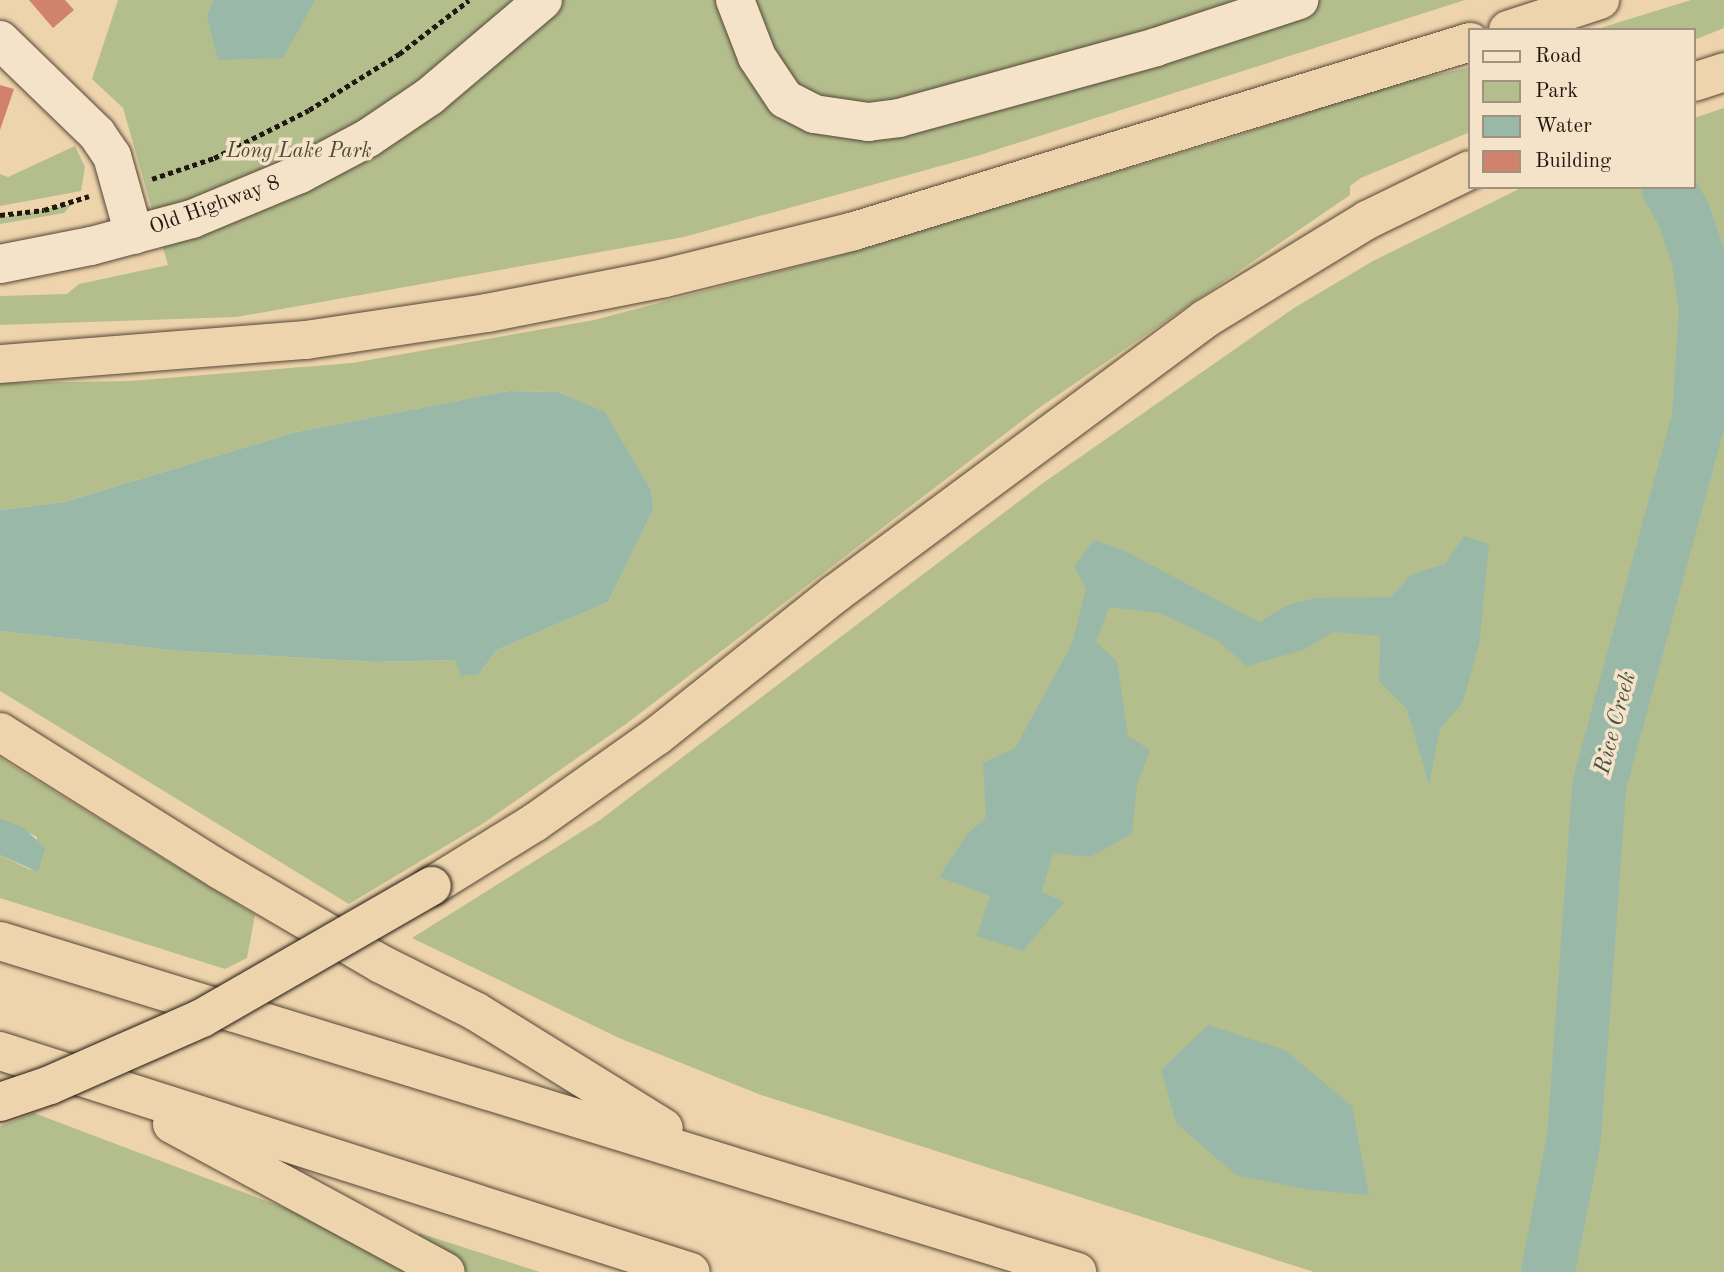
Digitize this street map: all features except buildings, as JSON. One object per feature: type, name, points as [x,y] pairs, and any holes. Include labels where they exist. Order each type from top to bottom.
[{"type":"highway","points":[[1514,28],[1600,0]]},
{"type":"highway","points":[[0,364],[125,358],[306,340],[487,313],[665,278],[851,232],[1468,43]]},
{"type":"highway","points":[[1696,81],[1724,72]]},
{"type":"highway","points":[[0,1102],[50,1085],[202,1017],[432,886],[534,823],[657,736],[846,586],[1205,319],[1367,220],[1468,171]]},
{"type":"highway","points":[[0,733],[220,870],[381,964],[475,1011],[707,1155]]},
{"type":"highway","points":[[0,941],[707,1155],[1077,1272]]},
{"type":"highway","points":[[0,1051],[691,1272]]},
{"type":"highway","points":[[66,1072],[446,1272]]},
{"type":"street","name":"Old Highway 8","points":[[0,264],[134,235],[253,196],[368,138],[457,77],[543,0]]},
{"type":"street","points":[[735,0],[757,57],[785,99],[814,114],[868,122],[1156,47],[1298,0]]},
{"type":"street","points":[[0,40],[97,134],[112,156],[134,235]]},
{"type":"path","points":[[152,179],[226,152],[318,105],[399,54],[468,0]]},
{"type":"path","points":[[0,215],[44,210],[84,198]]},
{"type":"green space","name":"Long Lake Park","points":[[118,0],[1465,0],[980,155],[684,237],[237,317],[0,325],[0,296],[67,294],[79,284],[168,265],[123,108],[92,79]]},
{"type":"green space","points":[[1691,0],[1724,0],[1724,28],[1696,39],[1696,28],[1600,28]]},
{"type":"green space","points":[[1468,67],[1468,133],[1361,178],[1350,186],[1350,195],[1039,408],[626,724],[484,823],[349,904],[0,691],[0,631],[181,651],[376,662],[455,660],[479,674],[497,650],[608,602],[654,508],[651,490],[605,413],[558,392],[508,391],[296,432],[64,502],[0,510],[0,383],[130,381],[352,363],[594,320],[830,258],[1236,136],[1386,86]]},
{"type":"green space","points":[[1724,108],[1724,1272],[1314,1272],[761,1095],[619,1038],[412,938],[600,820],[1043,483],[1294,308],[1373,261],[1519,189],[1696,189],[1696,117]]},
{"type":"green space","points":[[75,146],[85,167],[81,191],[0,206],[0,174],[8,177]]},
{"type":"green space","points":[[72,204],[64,213],[0,224],[0,218]]},
{"type":"green space","points":[[0,758],[255,915],[247,958],[225,969],[0,898],[0,855],[31,870],[37,837],[0,818]]},
{"type":"green space","points":[[34,1113],[343,1230],[417,1272],[0,1272],[0,1126]]},
{"type":"green space","points":[[419,1233],[540,1272],[466,1272],[417,1240]]},
{"type":"water","points":[[213,0],[315,0],[283,58],[218,60],[207,17]]},
{"type":"water","points":[[508,391],[558,392],[605,412],[651,490],[654,508],[608,602],[497,650],[479,674],[461,676],[455,660],[376,662],[181,651],[0,631],[0,510],[64,502],[296,432]]},
{"type":"water","points":[[1464,536],[1489,544],[1480,640],[1463,702],[1440,729],[1429,785],[1407,709],[1379,681],[1380,636],[1334,632],[1303,650],[1247,666],[1218,641],[1160,613],[1109,607],[1096,642],[1117,661],[1128,736],[1150,750],[1137,785],[1132,834],[1090,857],[1053,853],[1042,892],[1064,902],[1023,951],[977,936],[990,896],[939,877],[966,836],[986,817],[983,763],[1015,748],[1072,644],[1086,589],[1074,566],[1094,540],[1123,550],[1259,622],[1290,604],[1315,598],[1391,597],[1412,574],[1445,564]]},
{"type":"water","points":[[0,818],[25,829],[45,848],[38,872],[0,855]]},
{"type":"water","points":[[1208,1025],[1285,1050],[1352,1106],[1369,1195],[1311,1190],[1236,1175],[1176,1123],[1161,1070]]},
{"type":"waterway","name":"Rice Creek","points":[[1548,1272],[1574,1138],[1599,786],[1699,419],[1706,309],[1698,256],[1683,213],[1669,189]]}]
